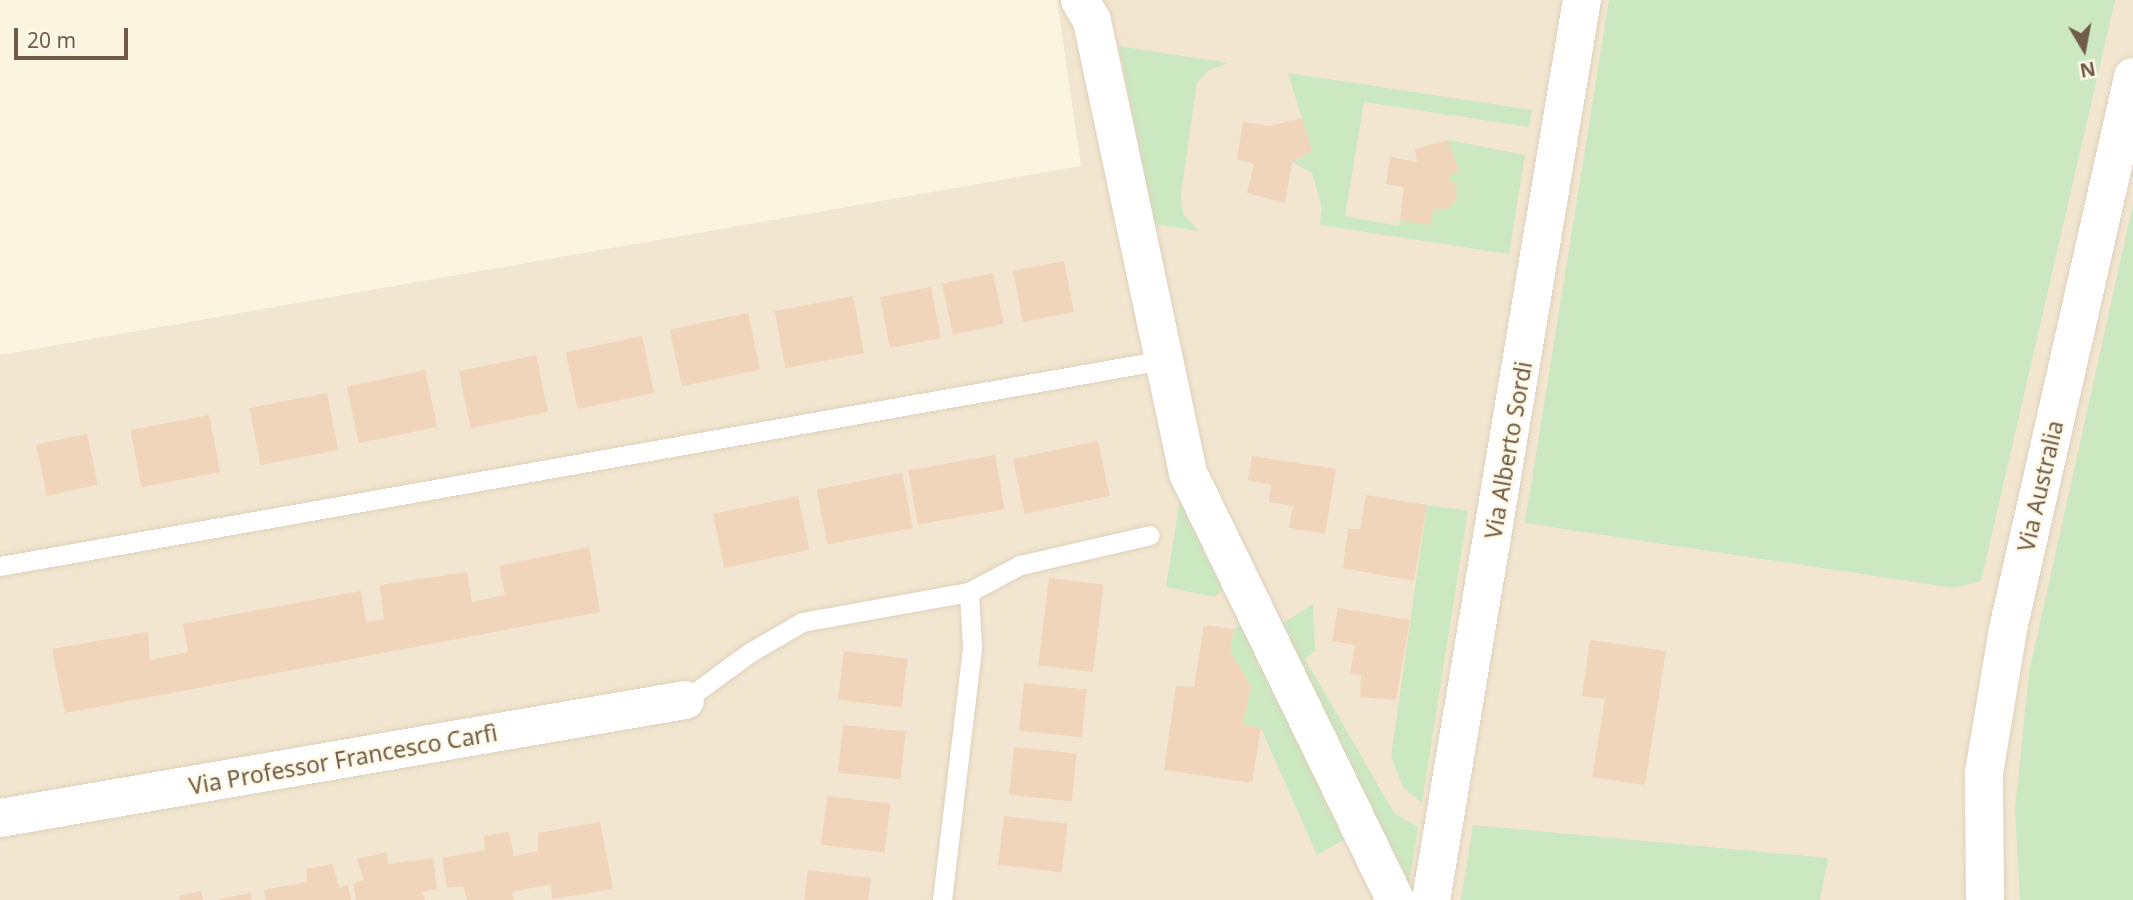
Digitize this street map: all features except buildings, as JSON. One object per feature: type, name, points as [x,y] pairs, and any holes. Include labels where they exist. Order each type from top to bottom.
[{"type":"street","points":[[1080,0],[1091,21],[1188,473],[1395,900]]},
{"type":"street","name":"Via Alberto Sordi","points":[[1431,900],[1582,0]]},
{"type":"street","name":"Via Australia","points":[[1985,900],[1983,773],[2008,629],[2133,77]]},
{"type":"street","name":"Via Professor Francesco Carfì","points":[[0,818],[685,700]]},
{"type":"lane","points":[[0,566],[1164,360]]},
{"type":"lane","points":[[685,700],[748,653],[802,622],[970,592],[1020,565],[1150,535]]},
{"type":"lane","points":[[942,900],[972,648],[970,592]]},
{"type":"shaded area","points":[[1057,0],[2133,0],[2133,900],[0,900],[0,355],[1081,166]]},
{"type":"green space","points":[[1609,0],[2115,0],[1981,581],[1954,588],[1525,523]]},
{"type":"green space","points":[[1119,46],[1228,63],[1209,70],[1197,82],[1181,194],[1183,214],[1199,231],[1154,224]]},
{"type":"green space","points":[[1288,73],[1532,110],[1529,127],[1364,102],[1345,216],[1399,226],[1400,220],[1430,224],[1434,210],[1449,208],[1456,199],[1457,187],[1448,177],[1448,140],[1525,155],[1509,254],[1320,225],[1322,208],[1312,173],[1292,162],[1312,151]]},
{"type":"green space","points":[[2133,204],[2133,900],[2020,900],[2015,810],[2029,673]]},
{"type":"green space","points":[[1181,493],[1228,585],[1215,597],[1166,587]]},
{"type":"green space","points":[[1427,505],[1468,511],[1422,803],[1403,787],[1391,757]]},
{"type":"green space","points":[[1313,604],[1315,651],[1305,659],[1394,813],[1418,827],[1409,884],[1277,627]]},
{"type":"green space","points":[[1246,620],[1345,839],[1317,855],[1261,728],[1243,724],[1251,686],[1230,651],[1234,629]]},
{"type":"green space","points":[[1473,825],[1828,858],[1820,900],[1461,900]]}]
